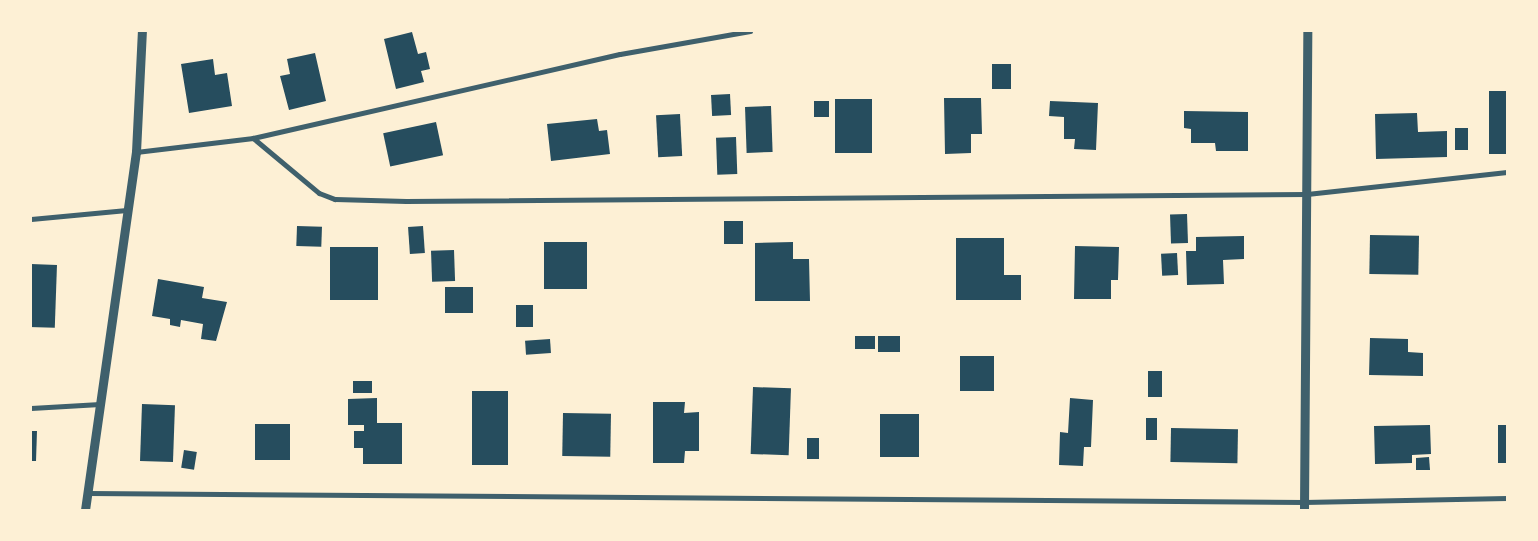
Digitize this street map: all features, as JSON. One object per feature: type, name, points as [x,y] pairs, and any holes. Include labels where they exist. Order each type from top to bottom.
[{"type":"street","points":[[85,510],[136,152],[142,31]]},
{"type":"street","points":[[136,152],[253,138],[620,54],[750,31]]},
{"type":"street","points":[[1304,506],[1307,31]]},
{"type":"street","points":[[253,138],[269,147],[304,183],[335,199],[1307,194],[1507,172]]},
{"type":"street","points":[[31,219],[127,210]]},
{"type":"street","points":[[31,408],[101,404]]},
{"type":"street","points":[[88,493],[1304,506],[1507,498]]},
{"type":"building","points":[[412,32],[418,54],[426,52],[430,69],[421,71],[424,82],[396,89],[384,39]]},
{"type":"building","points":[[315,53],[326,101],[289,110],[280,76],[290,74],[287,59]]},
{"type":"building","points":[[213,59],[215,75],[227,73],[232,106],[189,113],[181,64]]},
{"type":"building","points":[[992,64],[1011,64],[1011,89],[992,89]]},
{"type":"building","points":[[1489,91],[1507,91],[1507,154],[1489,154]]},
{"type":"building","points":[[730,94],[731,115],[712,116],[711,95]]},
{"type":"building","points":[[944,98],[981,98],[982,134],[971,134],[971,153],[945,154]]},
{"type":"building","points":[[835,99],[872,99],[872,153],[835,153]]},
{"type":"building","points":[[814,101],[829,101],[829,117],[814,117]]},
{"type":"building","points":[[1050,101],[1098,103],[1096,150],[1074,149],[1075,139],[1064,139],[1064,117],[1049,116]]},
{"type":"building","points":[[771,106],[773,152],[747,153],[745,107]]},
{"type":"building","points":[[1184,111],[1248,112],[1248,151],[1216,151],[1215,143],[1191,143],[1191,129],[1184,128]]},
{"type":"building","points":[[1417,113],[1418,132],[1447,131],[1447,157],[1376,159],[1375,114]]},
{"type":"building","points":[[680,114],[682,156],[658,157],[656,115]]},
{"type":"building","points":[[597,119],[599,131],[607,130],[610,154],[551,161],[547,124]]},
{"type":"building","points":[[436,122],[443,155],[390,166],[383,133]]},
{"type":"building","points":[[1455,128],[1468,128],[1468,150],[1455,150]]},
{"type":"building","points":[[736,137],[737,174],[717,175],[716,138]]},
{"type":"building","points":[[1187,214],[1188,243],[1171,244],[1170,215]]},
{"type":"building","points":[[724,221],[743,221],[743,244],[724,244]]},
{"type":"building","points":[[297,226],[322,227],[321,247],[296,246]]},
{"type":"building","points":[[423,226],[425,253],[410,254],[408,227]]},
{"type":"building","points":[[1370,235],[1419,236],[1418,275],[1369,274]]},
{"type":"building","points":[[1244,236],[1244,259],[1223,260],[1224,284],[1187,285],[1186,251],[1196,251],[1196,237]]},
{"type":"building","points":[[956,238],[1004,238],[1004,275],[1021,275],[1021,300],[956,300]]},
{"type":"building","points":[[544,242],[587,242],[587,289],[544,289]]},
{"type":"building","points":[[793,242],[793,259],[809,259],[810,301],[755,301],[755,243]]},
{"type":"building","points":[[1075,246],[1119,247],[1118,280],[1111,280],[1111,299],[1074,299]]},
{"type":"building","points":[[330,247],[378,247],[378,300],[330,300]]},
{"type":"building","points":[[454,250],[455,281],[432,282],[431,251]]},
{"type":"building","points":[[1177,253],[1178,275],[1162,276],[1161,254]]},
{"type":"building","points":[[31,264],[57,265],[55,328],[31,327]]},
{"type":"building","points":[[158,279],[204,287],[202,298],[227,302],[216,341],[201,339],[203,324],[181,320],[180,327],[170,325],[170,319],[152,316]]},
{"type":"building","points":[[445,287],[473,287],[473,313],[445,313]]},
{"type":"building","points":[[516,305],[533,305],[533,327],[516,327]]},
{"type":"building","points":[[855,336],[875,336],[875,349],[855,349]]},
{"type":"building","points":[[878,336],[900,336],[900,352],[878,352]]},
{"type":"building","points":[[1370,338],[1408,339],[1408,352],[1423,353],[1423,376],[1369,375]]},
{"type":"building","points":[[550,339],[551,353],[526,355],[525,341]]},
{"type":"building","points":[[960,356],[994,356],[994,391],[960,391]]},
{"type":"building","points":[[1148,371],[1162,371],[1162,397],[1148,397]]},
{"type":"building","points":[[353,381],[372,381],[372,393],[353,393]]},
{"type":"building","points":[[753,387],[791,388],[789,455],[751,454]]},
{"type":"building","points":[[472,391],[508,391],[508,465],[472,465]]},
{"type":"building","points":[[377,398],[377,423],[402,423],[402,464],[363,464],[363,448],[354,448],[354,431],[364,431],[364,425],[348,425],[348,399]]},
{"type":"building","points":[[1070,398],[1093,400],[1091,447],[1084,447],[1083,466],[1059,465],[1060,432],[1068,433]]},
{"type":"building","points":[[653,402],[685,402],[684,413],[699,412],[699,451],[685,451],[684,463],[653,463]]},
{"type":"building","points":[[142,404],[175,405],[173,462],[140,461]]},
{"type":"building","points":[[563,413],[611,414],[610,457],[562,456]]},
{"type":"building","points":[[880,414],[919,414],[919,457],[880,457]]},
{"type":"building","points":[[1146,418],[1157,418],[1157,440],[1146,440]]},
{"type":"building","points":[[255,424],[290,424],[290,460],[255,460]]},
{"type":"building","points":[[1430,425],[1431,454],[1412,455],[1412,463],[1375,464],[1374,426]]},
{"type":"building","points":[[1498,425],[1507,425],[1507,463],[1498,463]]},
{"type":"building","points":[[1171,428],[1238,429],[1237,463],[1170,462]]},
{"type":"building","points":[[31,431],[37,431],[36,461],[31,461]]},
{"type":"building","points":[[807,438],[819,438],[819,459],[807,459]]},
{"type":"building","points":[[184,450],[197,452],[194,470],[181,468]]},
{"type":"building","points":[[1429,457],[1430,470],[1416,470],[1416,458]]}]
